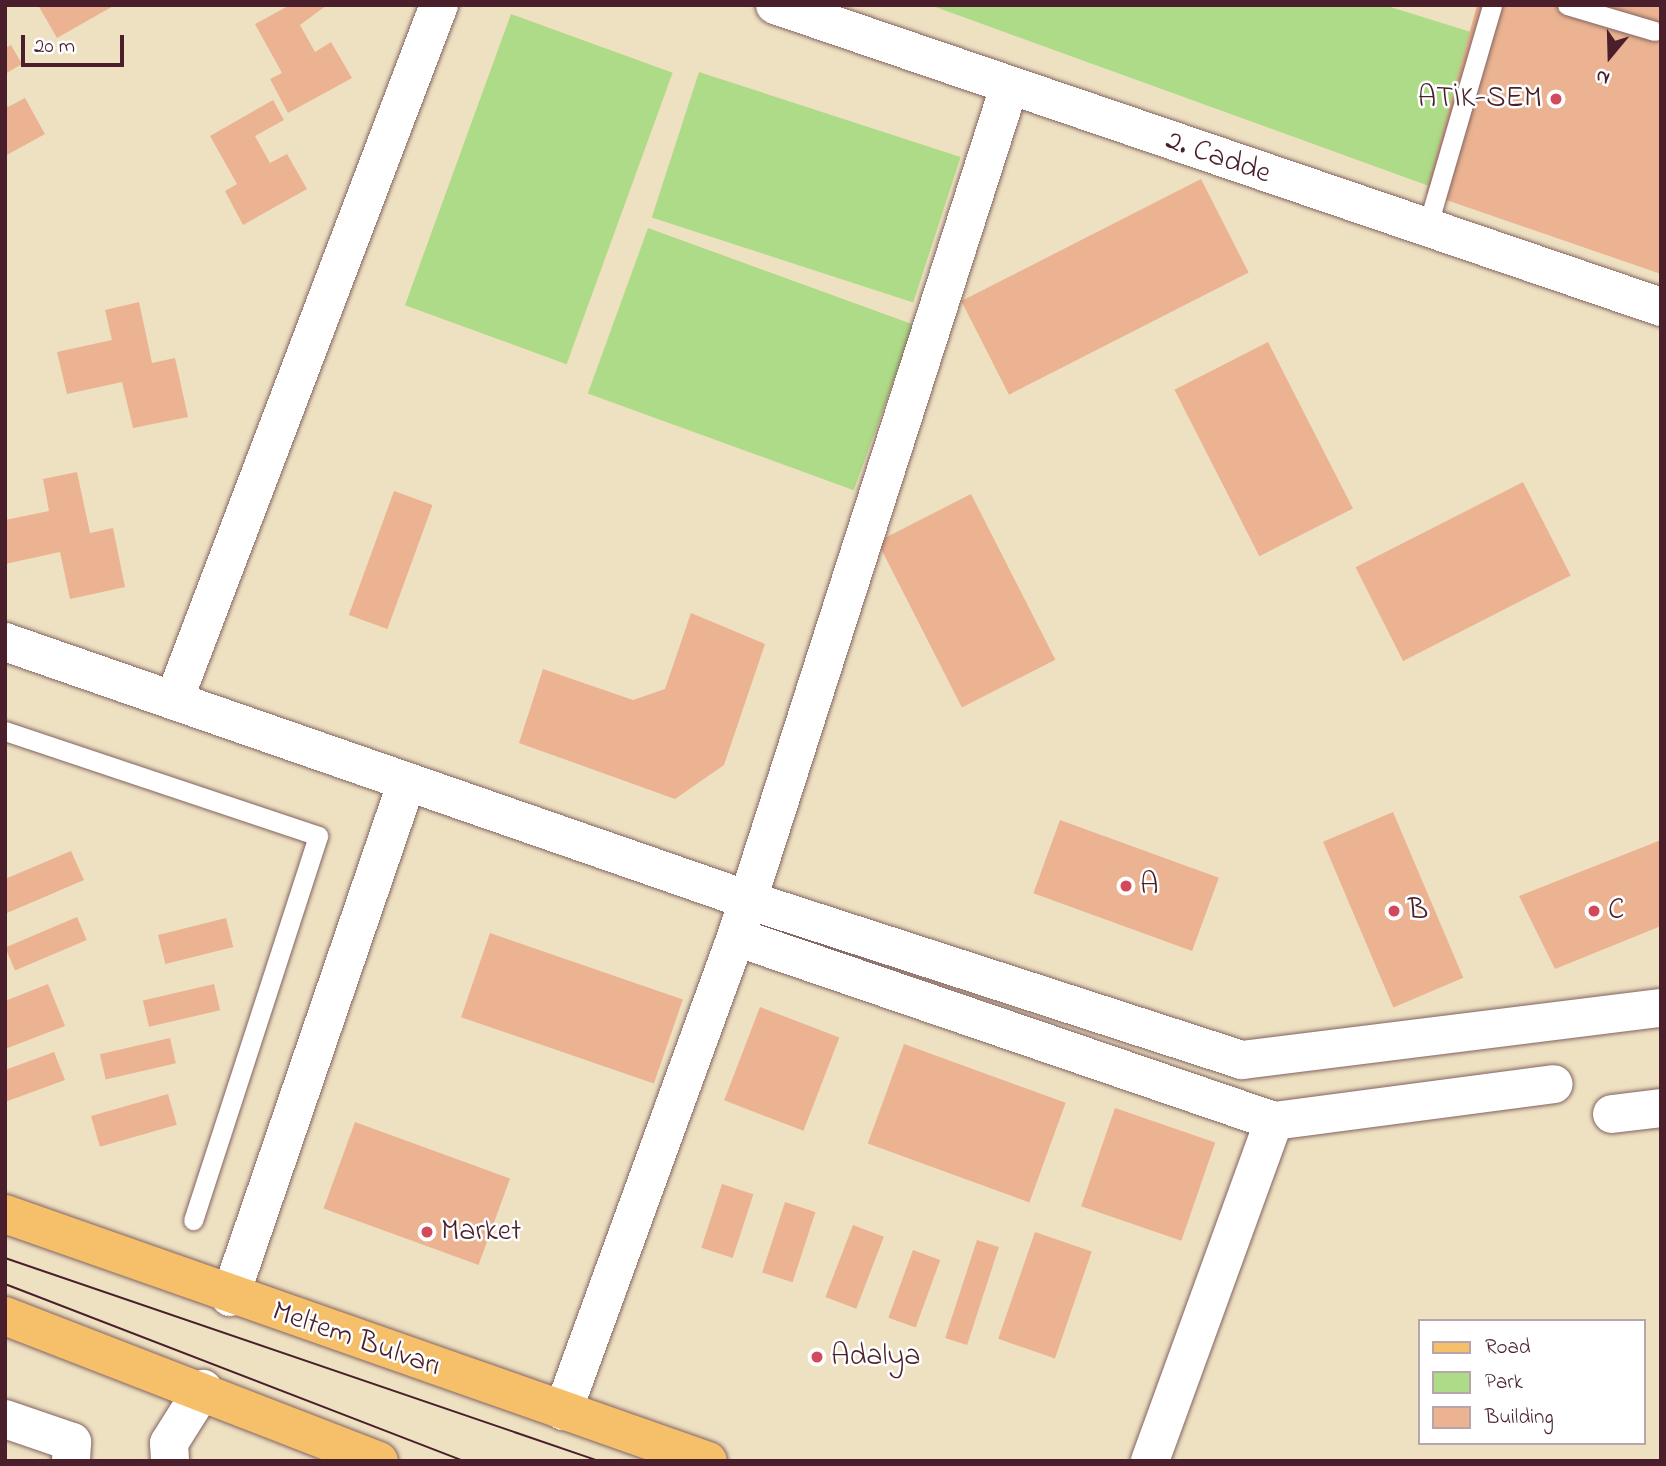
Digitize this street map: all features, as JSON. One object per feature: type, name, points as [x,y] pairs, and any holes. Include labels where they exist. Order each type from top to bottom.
[{"type":"main road","name":"Meltem Bulvarı","points":[[5,1214],[230,1297],[708,1461]]},
{"type":"main road","points":[[5,1316],[203,1389],[379,1461]]},
{"type":"street","points":[[174,700],[439,5]]},
{"type":"street","name":"2. Cadde","points":[[775,5],[1009,88],[1661,307]]},
{"type":"street","points":[[563,1411],[736,937],[1009,88]]},
{"type":"street","points":[[5,642],[406,784],[748,900],[1242,1060],[1661,1008]]},
{"type":"street","points":[[230,1297],[406,784]]},
{"type":"street","points":[[736,937],[1274,1121],[1554,1084]]},
{"type":"street","points":[[1612,1114],[1661,1108]]},
{"type":"street","points":[[1150,1461],[1274,1121]]},
{"type":"street","points":[[170,1461],[169,1443],[203,1389]]},
{"type":"street","points":[[5,1419],[72,1442],[71,1461]]},
{"type":"lane","points":[[1427,228],[1492,5]]},
{"type":"lane","points":[[1567,5],[1654,31]]},
{"type":"lane","points":[[5,730],[318,836],[193,1220]]},
{"type":"green space","points":[[930,5],[1384,5],[1471,32],[1429,186]]},
{"type":"green space","points":[[511,14],[673,73],[567,364],[405,305]]},
{"type":"green space","points":[[699,72],[961,157],[913,302],[652,218]]},
{"type":"green space","points":[[648,228],[914,325],[854,490],[588,393]]},
{"type":"building","points":[[38,5],[115,5],[57,38]]},
{"type":"building","points":[[290,5],[327,5],[300,25],[315,52],[331,42],[352,78],[288,113],[270,79],[282,73],[255,24]]},
{"type":"building","name":"ATİK-SEM","points":[[1477,5],[1661,5],[1661,274],[1426,193]]},
{"type":"building","points":[[11,45],[22,64],[5,74],[5,48]]},
{"type":"building","points":[[25,98],[45,134],[5,156],[5,102],[8,107]]},
{"type":"building","points":[[273,100],[284,120],[255,136],[270,163],[287,154],[307,189],[243,225],[225,191],[237,184],[210,136]]},
{"type":"building","points":[[1201,179],[1249,273],[1009,395],[961,301]]},
{"type":"building","points":[[139,302],[152,363],[175,358],[188,417],[133,428],[122,382],[67,394],[57,352],[112,340],[105,310]]},
{"type":"building","points":[[1268,342],[1353,509],[1259,556],[1174,390]]},
{"type":"building","points":[[77,472],[90,533],[113,528],[125,587],[70,599],[60,552],[5,564],[5,520],[49,511],[43,479]]},
{"type":"building","points":[[1523,482],[1571,576],[1403,661],[1355,567]]},
{"type":"building","points":[[394,491],[433,505],[387,629],[349,615]]},
{"type":"building","points":[[971,494],[1055,660],[962,707],[877,542]]},
{"type":"building","points":[[691,613],[765,644],[724,765],[675,799],[519,743],[543,669],[633,700],[665,689]]},
{"type":"building","name":"B","points":[[1393,812],[1463,978],[1393,1007],[1323,842]]},
{"type":"building","name":"A","points":[[1060,820],[1219,878],[1192,951],[1033,893]]},
{"type":"building","name":"C","points":[[1661,840],[1661,926],[1555,969],[1519,896]]},
{"type":"building","points":[[71,851],[84,880],[7,913],[5,879]]},
{"type":"building","points":[[77,917],[87,940],[15,970],[5,947]]},
{"type":"building","points":[[226,918],[233,947],[165,964],[158,935]]},
{"type":"building","points":[[490,933],[683,999],[654,1084],[461,1017]]},
{"type":"building","points":[[48,984],[65,1026],[5,1049],[5,1001]]},
{"type":"building","points":[[214,984],[220,1010],[149,1027],[143,1000]]},
{"type":"building","points":[[760,1007],[839,1037],[804,1131],[724,1100]]},
{"type":"building","points":[[170,1038],[176,1063],[106,1080],[100,1054]]},
{"type":"building","points":[[904,1044],[1066,1103],[1029,1202],[868,1144]]},
{"type":"building","points":[[54,1052],[65,1080],[5,1102],[5,1070]]},
{"type":"building","points":[[168,1094],[177,1125],[100,1147],[91,1116]]},
{"type":"building","points":[[1115,1108],[1215,1143],[1181,1241],[1081,1206]]},
{"type":"building","points":[[355,1122],[510,1178],[479,1265],[324,1208]]},
{"type":"building","points":[[722,1184],[753,1194],[733,1258],[701,1248]]},
{"type":"building","points":[[785,1202],[815,1212],[793,1282],[762,1272]]},
{"type":"building","points":[[853,1225],[884,1237],[856,1309],[825,1297]]},
{"type":"building","points":[[1035,1232],[1092,1252],[1055,1358],[998,1339]]},
{"type":"building","points":[[977,1240],[999,1247],[967,1345],[945,1338]]},
{"type":"building","points":[[913,1250],[940,1260],[916,1328],[888,1318]]},
{"type":"tram line","points":[[5,1258],[599,1461]]},
{"type":"tram line","points":[[5,1284],[464,1461]]},
{"type":"place","name":"ATİK-SEM","points":[[1556,99]]},
{"type":"place","name":"A","points":[[1126,886]]},
{"type":"place","name":"B","points":[[1394,911]]},
{"type":"place","name":"C","points":[[1594,911]]},
{"type":"place","name":"Market","points":[[427,1232]]},
{"type":"place","name":"Adalya","points":[[817,1357]]}]
